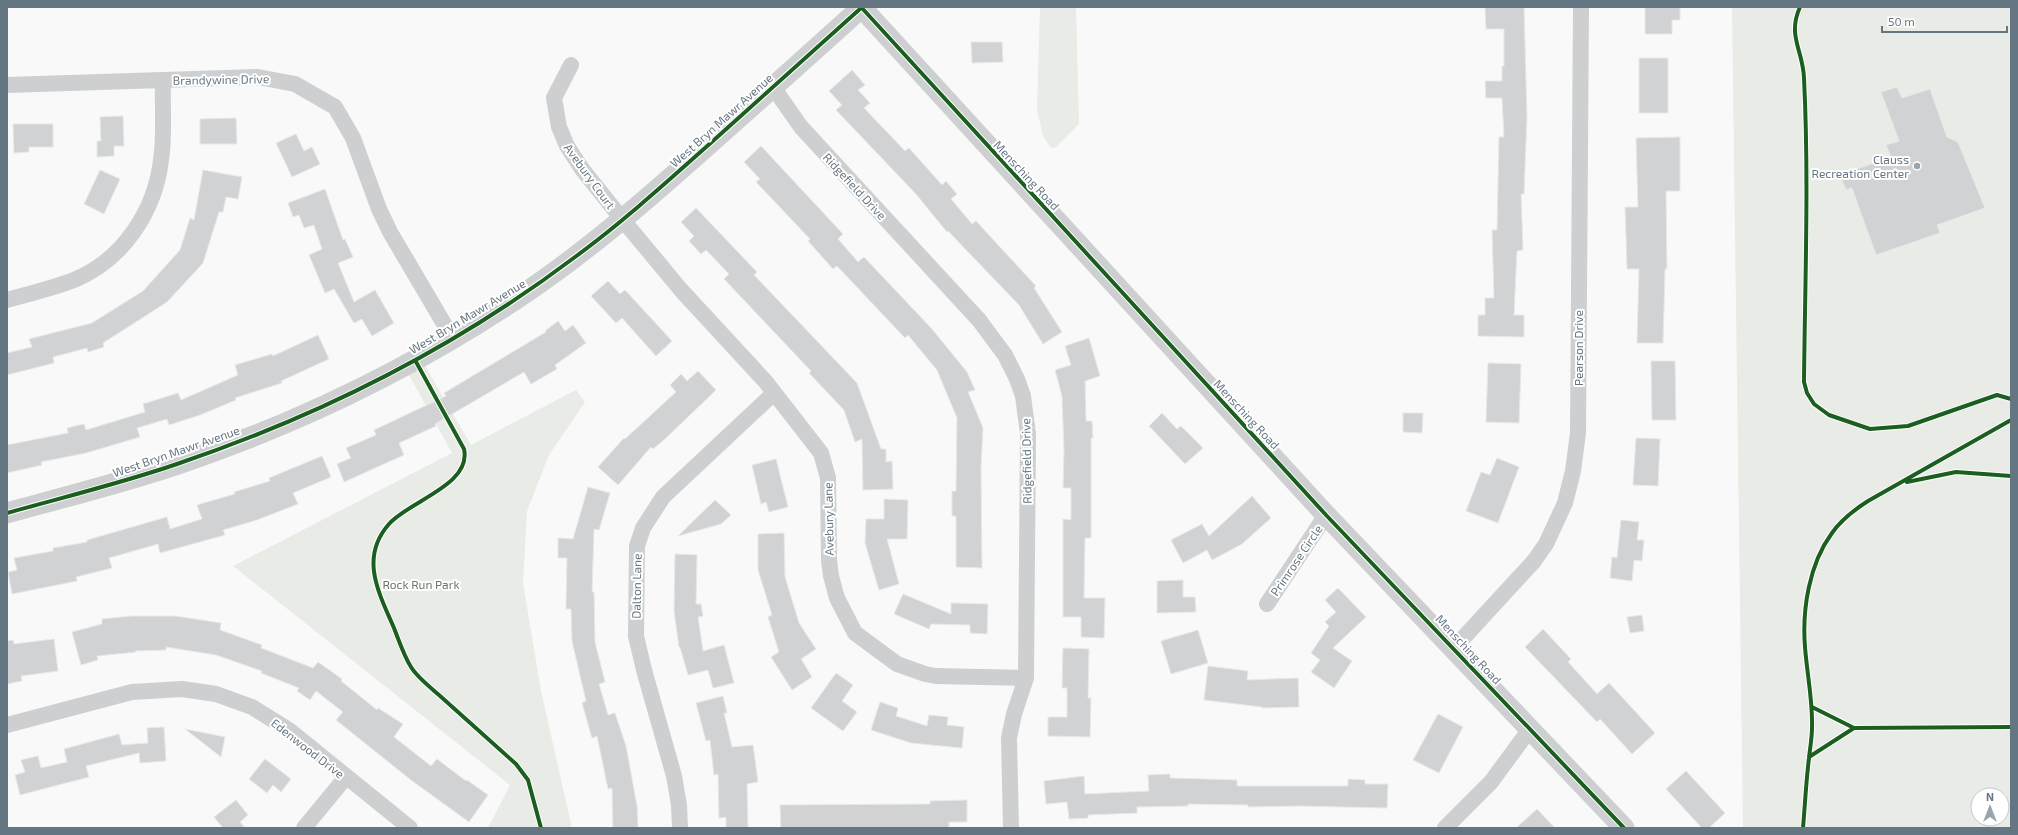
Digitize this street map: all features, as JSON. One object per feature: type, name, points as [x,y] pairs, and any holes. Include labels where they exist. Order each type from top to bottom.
[{"type":"street","name":"Mensching Road","points":[[861,7],[1326,515],[1624,828]]},
{"type":"street","name":"West Bryn Mawr Avenue","points":[[7,512],[177,464],[248,438],[318,409],[404,366],[453,339],[559,269],[622,219],[668,181],[861,7]]},
{"type":"street","name":"Pearson Drive","points":[[1454,648],[1534,562],[1546,544],[1560,517],[1574,470],[1578,433],[1581,7]]},
{"type":"street","name":"Avebury Court","points":[[571,65],[554,98],[559,127],[567,146],[582,169],[622,219]]},
{"type":"street","name":"Brandywine Drive","points":[[7,85],[258,77],[275,79],[295,84],[306,89],[335,107],[353,138],[379,209],[390,232],[453,339]]},
{"type":"street","points":[[7,300],[76,279],[112,258],[133,232],[146,213],[157,184],[162,158],[163,80]]},
{"type":"street","name":"Ridgefield Drive","points":[[773,87],[800,127],[979,320],[1005,355],[1017,379],[1023,396],[1028,434],[1026,678],[1014,714],[1009,738],[1011,828]]},
{"type":"street","name":"Avebury Lane","points":[[622,219],[681,290],[765,381],[821,453],[828,478],[829,560],[831,576],[837,598],[855,633],[897,664],[925,674],[936,676],[1026,678]]},
{"type":"street","name":"Dalton Lane","points":[[680,828],[679,805],[674,776],[636,636],[637,546],[643,528],[663,497],[774,393]]},
{"type":"street","name":"Primrose Circle","points":[[1267,604],[1326,515]]},
{"type":"street","name":"Edenwood Drive","points":[[7,725],[132,692],[182,689],[216,694],[252,707],[289,730],[410,828]]},
{"type":"street","points":[[1444,828],[1491,782],[1530,730]]},
{"type":"street","points":[[304,828],[346,777]]},
{"type":"green space","points":[[1040,7],[1076,7],[1079,124],[1056,147],[1051,148],[1043,136],[1037,110]]},
{"type":"green space","points":[[1732,7],[2011,7],[2011,828],[1743,828]]},
{"type":"green space","name":"Rock Run Park","points":[[420,357],[471,445],[576,390],[585,402],[549,455],[527,511],[523,583],[541,691],[572,828],[488,828],[510,785],[233,566],[452,453],[404,366]]},
{"type":"building","points":[[1485,7],[1524,7],[1527,117],[1524,194],[1521,194],[1523,250],[1517,251],[1514,315],[1524,315],[1524,337],[1478,336],[1478,315],[1485,315],[1485,298],[1494,298],[1492,230],[1497,230],[1499,137],[1504,137],[1502,98],[1486,98],[1485,81],[1502,81],[1502,66],[1504,66],[1504,29],[1486,29]]},
{"type":"building","points":[[1645,7],[1680,7],[1680,20],[1672,20],[1672,34],[1645,34]]},
{"type":"building","points":[[971,42],[1002,42],[1003,62],[972,63]]},
{"type":"building","points":[[1639,58],[1668,58],[1668,113],[1639,113]]},
{"type":"building","points":[[852,70],[865,85],[858,90],[870,103],[864,108],[905,151],[909,148],[942,185],[946,181],[957,194],[951,199],[972,224],[976,221],[1036,286],[1034,288],[1062,332],[1043,344],[1019,305],[948,231],[947,232],[916,194],[836,110],[842,105],[829,91]]},
{"type":"building","name":"Clauss Recreation Center","points":[[1897,87],[1902,98],[1930,89],[1947,137],[1958,142],[1985,208],[1937,225],[1940,233],[1876,255],[1852,188],[1846,190],[1840,175],[1891,157],[1886,145],[1899,141],[1881,92]]},
{"type":"building","points":[[123,116],[124,146],[114,146],[114,156],[97,157],[97,141],[101,141],[100,117]]},
{"type":"building","points":[[236,118],[237,144],[200,144],[200,119]]},
{"type":"building","points":[[13,124],[53,124],[53,147],[29,147],[29,152],[14,153]]},
{"type":"building","points":[[296,134],[304,151],[312,147],[320,164],[292,177],[276,143]]},
{"type":"building","points":[[1680,137],[1680,191],[1666,191],[1667,269],[1665,269],[1663,343],[1637,343],[1639,269],[1627,269],[1625,207],[1638,207],[1636,138]]},
{"type":"building","points":[[761,146],[843,234],[838,239],[858,262],[864,257],[932,329],[967,372],[975,390],[968,392],[983,428],[981,467],[982,568],[956,567],[956,516],[952,516],[952,491],[956,491],[957,418],[937,370],[908,335],[905,338],[837,266],[833,269],[808,241],[810,239],[756,182],[760,179],[744,162]]},
{"type":"building","points":[[100,170],[120,179],[104,214],[84,204]]},
{"type":"building","points":[[203,170],[242,177],[238,199],[226,197],[223,212],[219,212],[203,263],[167,302],[103,343],[104,347],[88,352],[87,348],[53,357],[54,363],[7,375],[7,353],[32,347],[29,339],[92,323],[143,291],[180,250],[190,218],[194,220]]},
{"type":"building","points":[[325,189],[343,240],[345,239],[353,257],[338,263],[354,302],[375,290],[394,323],[372,336],[362,319],[354,323],[334,289],[325,293],[309,255],[322,249],[314,225],[304,228],[299,215],[293,217],[288,203]]},
{"type":"building","points":[[696,208],[757,272],[754,275],[857,383],[881,449],[886,449],[886,462],[892,461],[893,489],[863,490],[862,439],[855,442],[844,410],[809,373],[811,371],[724,279],[729,274],[706,250],[701,254],[689,241],[694,236],[681,222]]},
{"type":"building","points":[[608,281],[620,294],[625,290],[672,341],[656,356],[622,318],[616,323],[591,296]]},
{"type":"building","points":[[558,321],[565,331],[573,325],[586,343],[555,365],[557,369],[531,384],[524,372],[435,424],[436,426],[399,443],[404,455],[344,482],[337,464],[351,458],[346,448],[376,435],[374,430],[446,396],[444,393],[546,332],[545,331]]},
{"type":"building","points":[[318,335],[329,359],[281,381],[282,383],[235,398],[236,400],[200,415],[169,425],[167,419],[137,428],[140,437],[86,453],[41,462],[42,465],[7,473],[7,445],[68,433],[67,428],[84,424],[86,430],[145,412],[143,404],[178,393],[181,400],[238,375],[235,365],[272,354],[273,356]]},
{"type":"building","points":[[1089,338],[1100,376],[1085,381],[1086,421],[1092,421],[1093,438],[1091,438],[1091,538],[1085,538],[1084,598],[1105,598],[1104,638],[1081,637],[1081,617],[1063,617],[1063,519],[1071,520],[1071,488],[1063,488],[1064,450],[1062,396],[1055,370],[1071,365],[1065,346]]},
{"type":"building","points":[[1651,361],[1675,361],[1676,420],[1652,420]]},
{"type":"building","points":[[1488,363],[1521,364],[1519,423],[1486,422]]},
{"type":"building","points":[[698,371],[716,390],[666,438],[653,449],[651,447],[618,485],[598,467],[624,438],[625,439],[676,392],[670,385],[681,374],[687,381]]},
{"type":"building","points":[[1162,413],[1177,429],[1181,426],[1203,448],[1185,464],[1149,426]]},
{"type":"building","points":[[1403,413],[1423,413],[1422,433],[1403,432]]},
{"type":"building","points":[[1636,438],[1660,439],[1658,486],[1633,485]]},
{"type":"building","points":[[322,456],[331,477],[293,493],[298,504],[257,520],[223,530],[225,535],[160,553],[158,544],[109,558],[112,568],[76,577],[77,581],[12,594],[8,572],[17,570],[14,558],[53,551],[53,548],[87,542],[87,540],[167,517],[170,529],[202,519],[197,505],[235,494],[234,492],[270,481],[269,478]]},
{"type":"building","points":[[1497,458],[1519,467],[1498,523],[1466,511],[1481,472],[1490,475]]},
{"type":"building","points":[[776,459],[788,507],[769,512],[766,502],[761,504],[752,465]]},
{"type":"building","points":[[588,487],[610,493],[599,530],[594,529],[592,592],[594,592],[595,642],[605,682],[599,684],[608,715],[615,713],[626,746],[637,806],[638,828],[613,828],[612,788],[608,789],[597,736],[592,738],[582,703],[586,701],[572,641],[571,609],[566,609],[567,558],[558,558],[558,538],[573,539]]},
{"type":"building","points":[[1252,496],[1271,518],[1242,544],[1212,560],[1207,550],[1183,563],[1171,540],[1202,524],[1209,536]]},
{"type":"building","points":[[884,499],[908,500],[907,539],[887,539],[899,584],[879,590],[865,543],[866,519],[884,519]]},
{"type":"building","points":[[715,500],[731,515],[721,524],[678,536]]},
{"type":"building","points":[[1621,520],[1639,522],[1637,540],[1644,540],[1642,561],[1634,560],[1632,581],[1610,578],[1612,557],[1617,558]]},
{"type":"building","points":[[784,533],[785,577],[799,623],[816,649],[801,659],[812,677],[792,690],[771,657],[779,652],[768,617],[772,615],[758,570],[758,534]]},
{"type":"building","points":[[675,554],[697,555],[696,604],[701,604],[703,616],[698,617],[703,651],[724,645],[734,683],[713,688],[708,670],[688,675],[679,647],[674,611]]},
{"type":"building","points":[[1183,580],[1183,597],[1195,597],[1196,612],[1157,613],[1157,581]]},
{"type":"building","points":[[1338,588],[1366,617],[1333,648],[1352,661],[1334,688],[1311,672],[1320,660],[1311,653],[1329,626],[1325,622],[1336,612],[1325,600]]},
{"type":"building","points":[[903,594],[951,614],[951,603],[988,604],[987,634],[970,633],[970,625],[931,624],[929,629],[894,614]]},
{"type":"building","points":[[1642,615],[1644,631],[1630,633],[1627,617]]},
{"type":"building","points":[[132,616],[175,616],[221,623],[220,630],[262,645],[261,648],[313,668],[318,662],[342,679],[341,681],[377,710],[378,708],[403,724],[394,737],[431,766],[437,759],[466,781],[467,780],[488,795],[469,822],[411,780],[336,720],[343,712],[316,691],[310,700],[297,691],[299,688],[261,673],[262,671],[216,655],[166,647],[166,650],[135,651],[136,652],[97,656],[98,660],[81,665],[72,632],[102,624],[102,619]]},
{"type":"building","points":[[1543,629],[1571,659],[1568,662],[1597,694],[1609,683],[1655,733],[1632,754],[1600,719],[1597,722],[1525,647]]},
{"type":"building","points":[[1198,630],[1208,663],[1171,674],[1161,641]]},
{"type":"building","points":[[54,639],[58,671],[21,676],[22,681],[7,684],[7,641],[13,640],[14,644]]},
{"type":"building","points":[[1063,648],[1089,649],[1088,698],[1091,698],[1090,737],[1048,736],[1048,717],[1067,717],[1067,688],[1062,688]]},
{"type":"building","points":[[1208,666],[1248,671],[1247,680],[1298,678],[1299,707],[1263,708],[1204,700]]},
{"type":"building","points":[[836,673],[853,685],[842,701],[857,712],[843,731],[811,708]]},
{"type":"building","points":[[723,696],[727,713],[724,713],[732,747],[753,745],[758,782],[747,784],[748,828],[726,828],[726,817],[719,818],[718,774],[714,775],[710,740],[706,741],[696,703]]},
{"type":"building","points":[[880,702],[898,708],[896,716],[927,726],[929,715],[948,717],[947,725],[964,727],[962,748],[911,743],[871,730]]},
{"type":"building","points":[[1438,714],[1463,727],[1439,773],[1413,760]]},
{"type":"building","points":[[164,727],[166,761],[140,763],[139,753],[86,766],[89,777],[20,795],[15,775],[25,772],[21,760],[38,756],[41,768],[67,762],[64,749],[119,734],[122,745],[148,743],[147,728]]},
{"type":"building","points":[[185,729],[225,737],[221,757]]},
{"type":"building","points":[[265,759],[291,779],[281,792],[273,785],[267,793],[249,779]]},
{"type":"building","points":[[1686,771],[1725,813],[1709,828],[1702,828],[1666,789]]},
{"type":"building","points":[[1170,774],[1170,778],[1237,780],[1237,786],[1348,786],[1348,779],[1365,780],[1365,784],[1388,784],[1387,808],[1299,806],[1248,807],[1248,805],[1188,804],[1188,806],[1137,807],[1137,813],[1088,815],[1088,818],[1069,819],[1067,802],[1046,804],[1044,781],[1084,776],[1085,794],[1149,791],[1148,775]]},
{"type":"building","points":[[236,800],[248,815],[240,822],[245,828],[223,828],[214,817]]},
{"type":"building","points":[[967,800],[967,822],[949,822],[949,828],[781,828],[780,805],[930,804],[930,801]]},
{"type":"building","points":[[1537,809],[1555,828],[1516,828]]},
{"type":"cycle path","points":[[861,7],[1326,515],[1624,828]]},
{"type":"cycle path","points":[[1800,7],[1796,17],[1795,35],[1804,78],[1806,192],[1804,382],[1807,393],[1814,404],[1829,415],[1870,429],[1908,426],[1997,395],[2011,399]]},
{"type":"cycle path","points":[[7,513],[93,490],[177,464],[230,445],[334,401],[385,376],[483,321],[530,290],[611,229],[680,170],[861,8]]},
{"type":"cycle path","points":[[415,360],[464,449],[464,462],[458,473],[449,482],[398,516],[389,524],[380,537],[375,550],[373,563],[378,589],[411,667],[424,682],[516,764],[528,780],[541,828]]},
{"type":"cycle path","points":[[1803,828],[1812,728],[1811,698],[1804,633],[1806,603],[1813,573],[1824,545],[1839,524],[1863,504],[2011,420]]},
{"type":"cycle path","points":[[1907,482],[1956,472],[2011,476]]},
{"type":"cycle path","points":[[1812,707],[1854,728],[2011,727]]},
{"type":"cycle path","points":[[1809,757],[1854,728]]},
{"type":"place","name":"Clauss Recreation Center","points":[[1917,166]]}]
